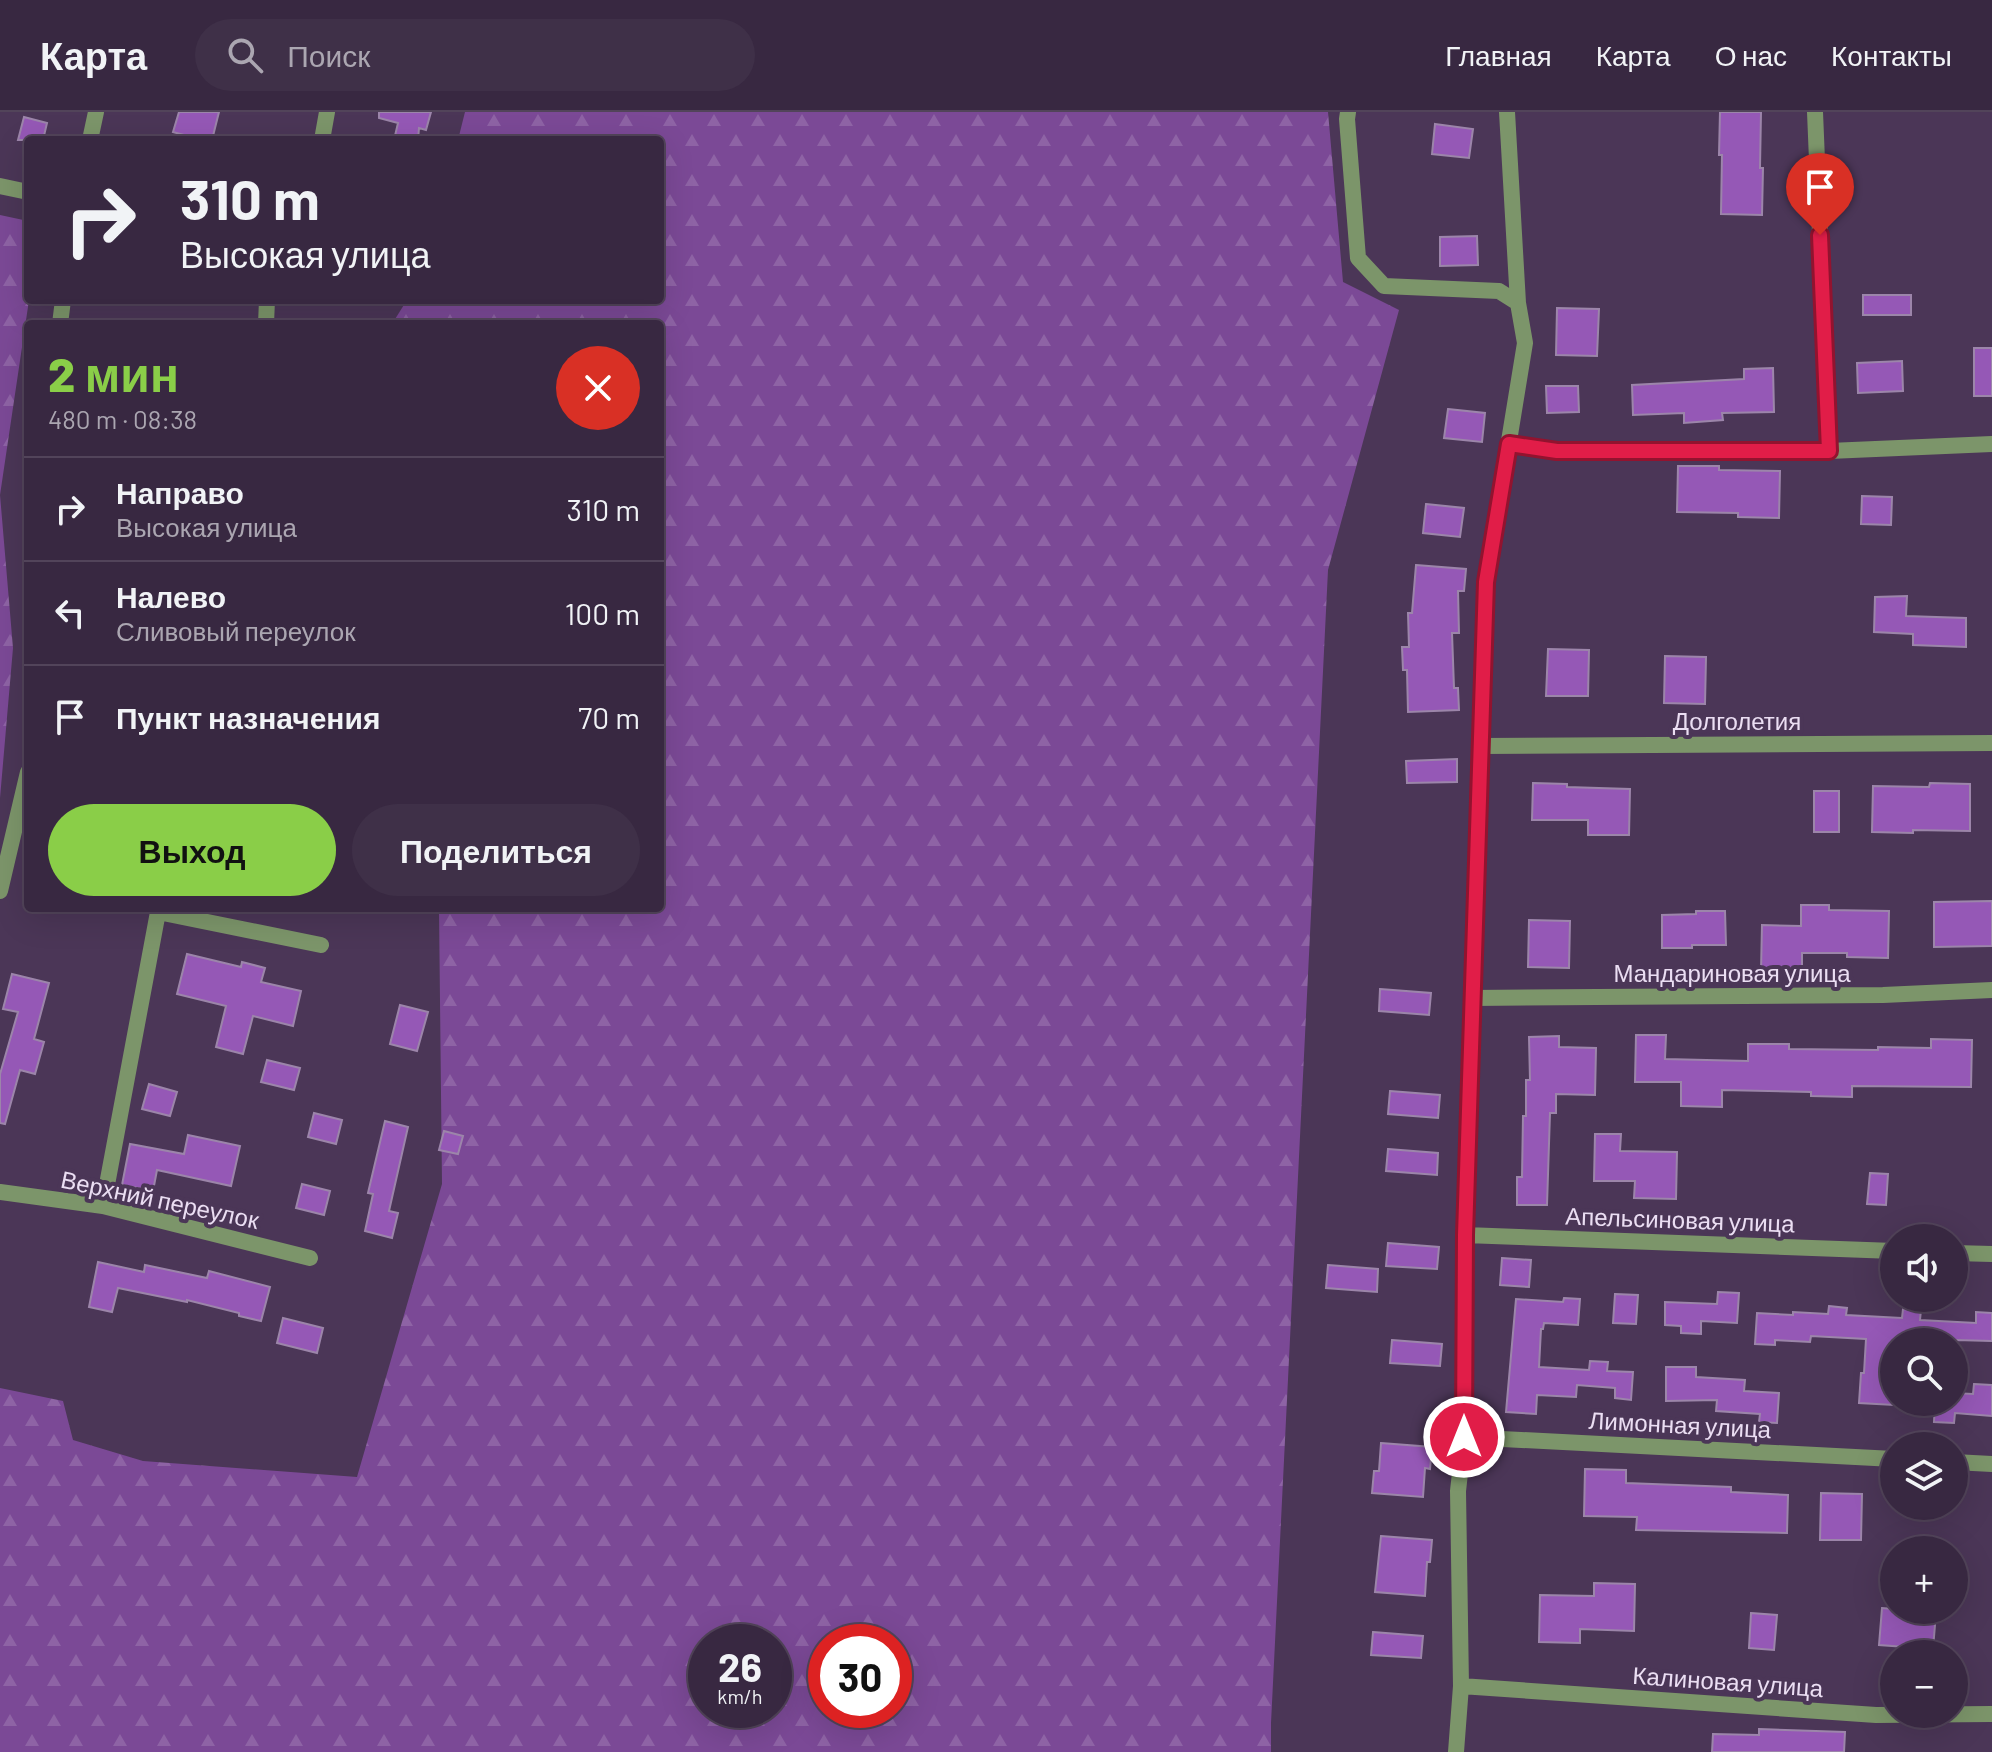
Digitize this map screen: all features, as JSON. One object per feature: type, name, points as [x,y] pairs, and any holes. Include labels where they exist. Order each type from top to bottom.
[{"type":"street","points":[[91,136],[96,112]]},
{"type":"street","points":[[323,136],[327,112]]},
{"type":"street","points":[[1348,112],[1358,258],[1384,286],[1499,291],[1518,303]]},
{"type":"street","points":[[1456,1752],[1461,1686],[1458,1491],[1464,1437],[1465,1235],[1486,582],[1525,343],[1518,303],[1507,112]]},
{"type":"street","points":[[1815,112],[1829,451]]},
{"type":"street","points":[[0,186],[24,191]]},
{"type":"street","points":[[1509,444],[1557,451],[1829,451],[1992,444]]},
{"type":"street","name":"Долголетия","points":[[1481,746],[1992,743]]},
{"type":"street","points":[[0,891],[24,789]]},
{"type":"street","points":[[103,1206],[158,912]]},
{"type":"street","points":[[167,912],[321,945]]},
{"type":"street","name":"Мандариновая улица","points":[[1472,998],[1883,995],[1992,990]]},
{"type":"street","name":"Верхний переулок","points":[[0,1192],[103,1206],[310,1258]]},
{"type":"street","name":"Апельсиновая улица","points":[[1465,1235],[1880,1250]]},
{"type":"street","points":[[1968,1253],[1992,1254]]},
{"type":"street","name":"Лимонная улица","points":[[1464,1437],[1880,1458]]},
{"type":"street","points":[[1968,1463],[1992,1464]]},
{"type":"street","name":"Калиновая улица","points":[[1461,1686],[1876,1715],[1992,1714]]},
{"type":"green space","points":[[465,112],[1328,112],[1343,282],[1399,310],[1328,570],[1271,1752],[0,1752],[0,1388],[63,1401],[73,1440],[143,1461],[357,1477],[442,1184],[439,912],[664,912],[664,320],[394,320],[404,304],[664,304],[664,136],[459,136]]},
{"type":"green space","points":[[0,215],[24,220],[24,304],[28,304],[0,495]]},
{"type":"green space","points":[[0,495],[13,648],[0,798]]},
{"type":"building","points":[[179,112],[219,112],[213,136],[188,136],[173,132]]},
{"type":"building","points":[[379,112],[431,112],[426,130],[419,128],[418,136],[395,136],[398,123],[379,118]]},
{"type":"building","points":[[1720,112],[1761,112],[1762,215],[1721,214]]},
{"type":"building","points":[[24,117],[47,123],[44,136],[24,136],[24,140],[18,140]]},
{"type":"building","points":[[1435,124],[1473,129],[1469,158],[1432,154]]},
{"type":"building","points":[[1477,236],[1478,265],[1440,266],[1440,237]]},
{"type":"building","points":[[1863,295],[1911,295],[1911,315],[1863,315]]},
{"type":"building","points":[[1557,308],[1599,309],[1597,356],[1556,355]]},
{"type":"building","points":[[1974,348],[1992,348],[1992,396],[1974,396]]},
{"type":"building","points":[[1902,361],[1903,391],[1858,393],[1857,363]]},
{"type":"building","points":[[1773,368],[1774,412],[1722,413],[1723,420],[1684,423],[1684,413],[1633,415],[1632,385],[1744,379],[1744,369]]},
{"type":"building","points":[[1546,386],[1578,386],[1579,412],[1547,413]]},
{"type":"building","points":[[1448,409],[1485,413],[1482,442],[1444,438]]},
{"type":"building","points":[[1678,466],[1780,471],[1779,518],[1738,517],[1738,513],[1677,512]]},
{"type":"building","points":[[1862,496],[1892,497],[1891,525],[1861,524]]},
{"type":"building","points":[[1426,504],[1464,508],[1460,537],[1423,533]]},
{"type":"building","points":[[1416,565],[1466,569],[1464,591],[1458,591],[1459,633],[1452,633],[1454,688],[1458,688],[1459,710],[1408,712],[1407,670],[1403,670],[1402,647],[1409,647],[1408,613],[1412,613]]},
{"type":"building","points":[[1907,596],[1906,616],[1966,618],[1966,647],[1913,645],[1913,634],[1874,632],[1875,597]]},
{"type":"building","points":[[1548,649],[1589,650],[1588,696],[1546,696]]},
{"type":"building","points":[[1665,656],[1706,657],[1705,704],[1664,703]]},
{"type":"building","points":[[1457,759],[1457,782],[1407,783],[1406,761]]},
{"type":"building","points":[[1533,783],[1630,789],[1629,835],[1588,835],[1588,820],[1532,820]]},
{"type":"building","points":[[1930,783],[1970,784],[1970,831],[1872,832],[1873,786],[1929,787]]},
{"type":"building","points":[[1814,791],[1839,791],[1839,832],[1814,832]]},
{"type":"building","points":[[1992,901],[1992,946],[1934,947],[1934,902]]},
{"type":"building","points":[[1801,905],[1829,905],[1829,910],[1889,911],[1888,958],[1847,957],[1847,953],[1802,953],[1802,972],[1761,971],[1762,925],[1801,926]]},
{"type":"building","points":[[1696,911],[1725,911],[1726,945],[1662,948],[1662,915],[1696,914]]},
{"type":"building","points":[[1529,920],[1570,921],[1569,968],[1528,967]]},
{"type":"building","points":[[187,954],[241,967],[242,962],[265,968],[261,982],[301,991],[293,1026],[253,1016],[243,1054],[216,1047],[226,1006],[177,994]]},
{"type":"building","points":[[12,974],[49,983],[34,1039],[44,1042],[35,1074],[20,1070],[5,1124],[0,1123],[0,1074],[18,1012],[3,1009]]},
{"type":"building","points":[[1380,989],[1431,993],[1429,1015],[1379,1011]]},
{"type":"building","points":[[400,1005],[428,1012],[417,1051],[390,1044]]},
{"type":"building","points":[[1636,1035],[1666,1035],[1665,1059],[1748,1061],[1748,1044],[1789,1044],[1789,1049],[1878,1050],[1878,1047],[1931,1048],[1931,1039],[1972,1040],[1971,1087],[1852,1086],[1852,1097],[1811,1096],[1811,1092],[1722,1090],[1722,1107],[1681,1106],[1681,1082],[1635,1082]]},
{"type":"building","points":[[1559,1036],[1559,1047],[1596,1048],[1595,1095],[1556,1094],[1556,1113],[1550,1113],[1547,1205],[1517,1205],[1517,1177],[1522,1177],[1526,1080],[1530,1080],[1529,1037]]},
{"type":"building","points":[[267,1060],[300,1068],[294,1090],[261,1082]]},
{"type":"building","points":[[149,1084],[177,1092],[170,1116],[142,1109]]},
{"type":"building","points":[[1390,1091],[1440,1095],[1438,1118],[1388,1114]]},
{"type":"building","points":[[314,1113],[342,1120],[336,1144],[308,1137]]},
{"type":"building","points":[[385,1121],[408,1127],[389,1211],[398,1213],[392,1238],[365,1231],[373,1194],[368,1193]]},
{"type":"building","points":[[444,1131],[463,1136],[458,1154],[439,1150]]},
{"type":"building","points":[[1595,1134],[1621,1134],[1620,1151],[1677,1152],[1676,1199],[1634,1198],[1635,1181],[1594,1181]]},
{"type":"building","points":[[188,1135],[240,1146],[231,1186],[157,1170],[153,1191],[122,1185],[130,1144],[184,1154]]},
{"type":"building","points":[[1388,1149],[1438,1153],[1437,1175],[1386,1171]]},
{"type":"building","points":[[1870,1173],[1888,1174],[1886,1205],[1867,1204]]},
{"type":"building","points":[[302,1184],[330,1191],[324,1215],[296,1208]]},
{"type":"building","points":[[1388,1243],[1439,1247],[1437,1269],[1386,1266]]},
{"type":"building","points":[[1502,1258],[1531,1260],[1529,1287],[1500,1285]]},
{"type":"building","points":[[98,1262],[144,1272],[145,1265],[207,1278],[209,1271],[270,1287],[261,1321],[187,1300],[118,1288],[112,1312],[89,1307]]},
{"type":"building","points":[[1328,1265],[1378,1269],[1377,1292],[1326,1288]]},
{"type":"building","points":[[1718,1292],[1739,1293],[1737,1323],[1701,1321],[1701,1334],[1681,1333],[1681,1326],[1665,1325],[1665,1302],[1717,1304]]},
{"type":"building","points":[[1615,1294],[1638,1295],[1636,1324],[1613,1323]]},
{"type":"building","points":[[1564,1298],[1580,1299],[1578,1325],[1544,1323],[1539,1367],[1589,1370],[1590,1361],[1608,1362],[1607,1371],[1633,1372],[1631,1400],[1615,1398],[1615,1388],[1577,1385],[1576,1397],[1537,1395],[1536,1414],[1506,1412],[1516,1299],[1563,1302]]},
{"type":"building","points":[[1829,1306],[1847,1308],[1846,1315],[1902,1318],[1903,1312],[1921,1312],[1920,1320],[1976,1323],[1976,1312],[1992,1313],[1992,1341],[1968,1340],[1968,1328],[1880,1328],[1880,1404],[1859,1403],[1866,1339],[1811,1336],[1810,1342],[1775,1340],[1775,1345],[1755,1344],[1757,1313],[1828,1314]]},
{"type":"building","points":[[283,1318],[323,1328],[317,1353],[277,1343]]},
{"type":"building","points":[[1392,1340],[1442,1344],[1440,1366],[1390,1363]]},
{"type":"building","points":[[1666,1367],[1696,1367],[1696,1377],[1745,1380],[1744,1391],[1779,1393],[1777,1423],[1759,1422],[1760,1414],[1716,1411],[1717,1400],[1666,1401]]},
{"type":"building","points":[[1974,1384],[1992,1385],[1992,1416],[1968,1414],[1968,1394],[1973,1394]]},
{"type":"building","points":[[1934,1416],[1955,1416],[1954,1423],[1934,1422]]},
{"type":"building","points":[[1381,1443],[1432,1447],[1430,1469],[1425,1468],[1423,1497],[1372,1493],[1374,1471],[1379,1471]]},
{"type":"building","points":[[1585,1469],[1626,1470],[1626,1483],[1731,1487],[1731,1492],[1788,1495],[1787,1533],[1636,1530],[1637,1517],[1584,1516]]},
{"type":"building","points":[[1821,1493],[1862,1494],[1861,1540],[1820,1540]]},
{"type":"building","points":[[1381,1536],[1432,1540],[1425,1596],[1375,1592]]},
{"type":"building","points":[[1594,1583],[1635,1584],[1634,1631],[1580,1629],[1580,1643],[1539,1642],[1540,1595],[1594,1596]]},
{"type":"building","points":[[1751,1613],[1777,1615],[1774,1650],[1749,1648]]},
{"type":"building","points":[[1881,1624],[1935,1624],[1934,1640],[1880,1640],[1879,1645]]},
{"type":"building","points":[[1373,1632],[1423,1636],[1421,1658],[1371,1655]]},
{"type":"building","points":[[1759,1729],[1845,1732],[1844,1752],[1712,1752],[1713,1734],[1759,1735]]},
{"type":"route","points":[[1464,1437],[1465,1235],[1486,582],[1509,444],[1557,451],[1829,451],[1820,235]]}]
